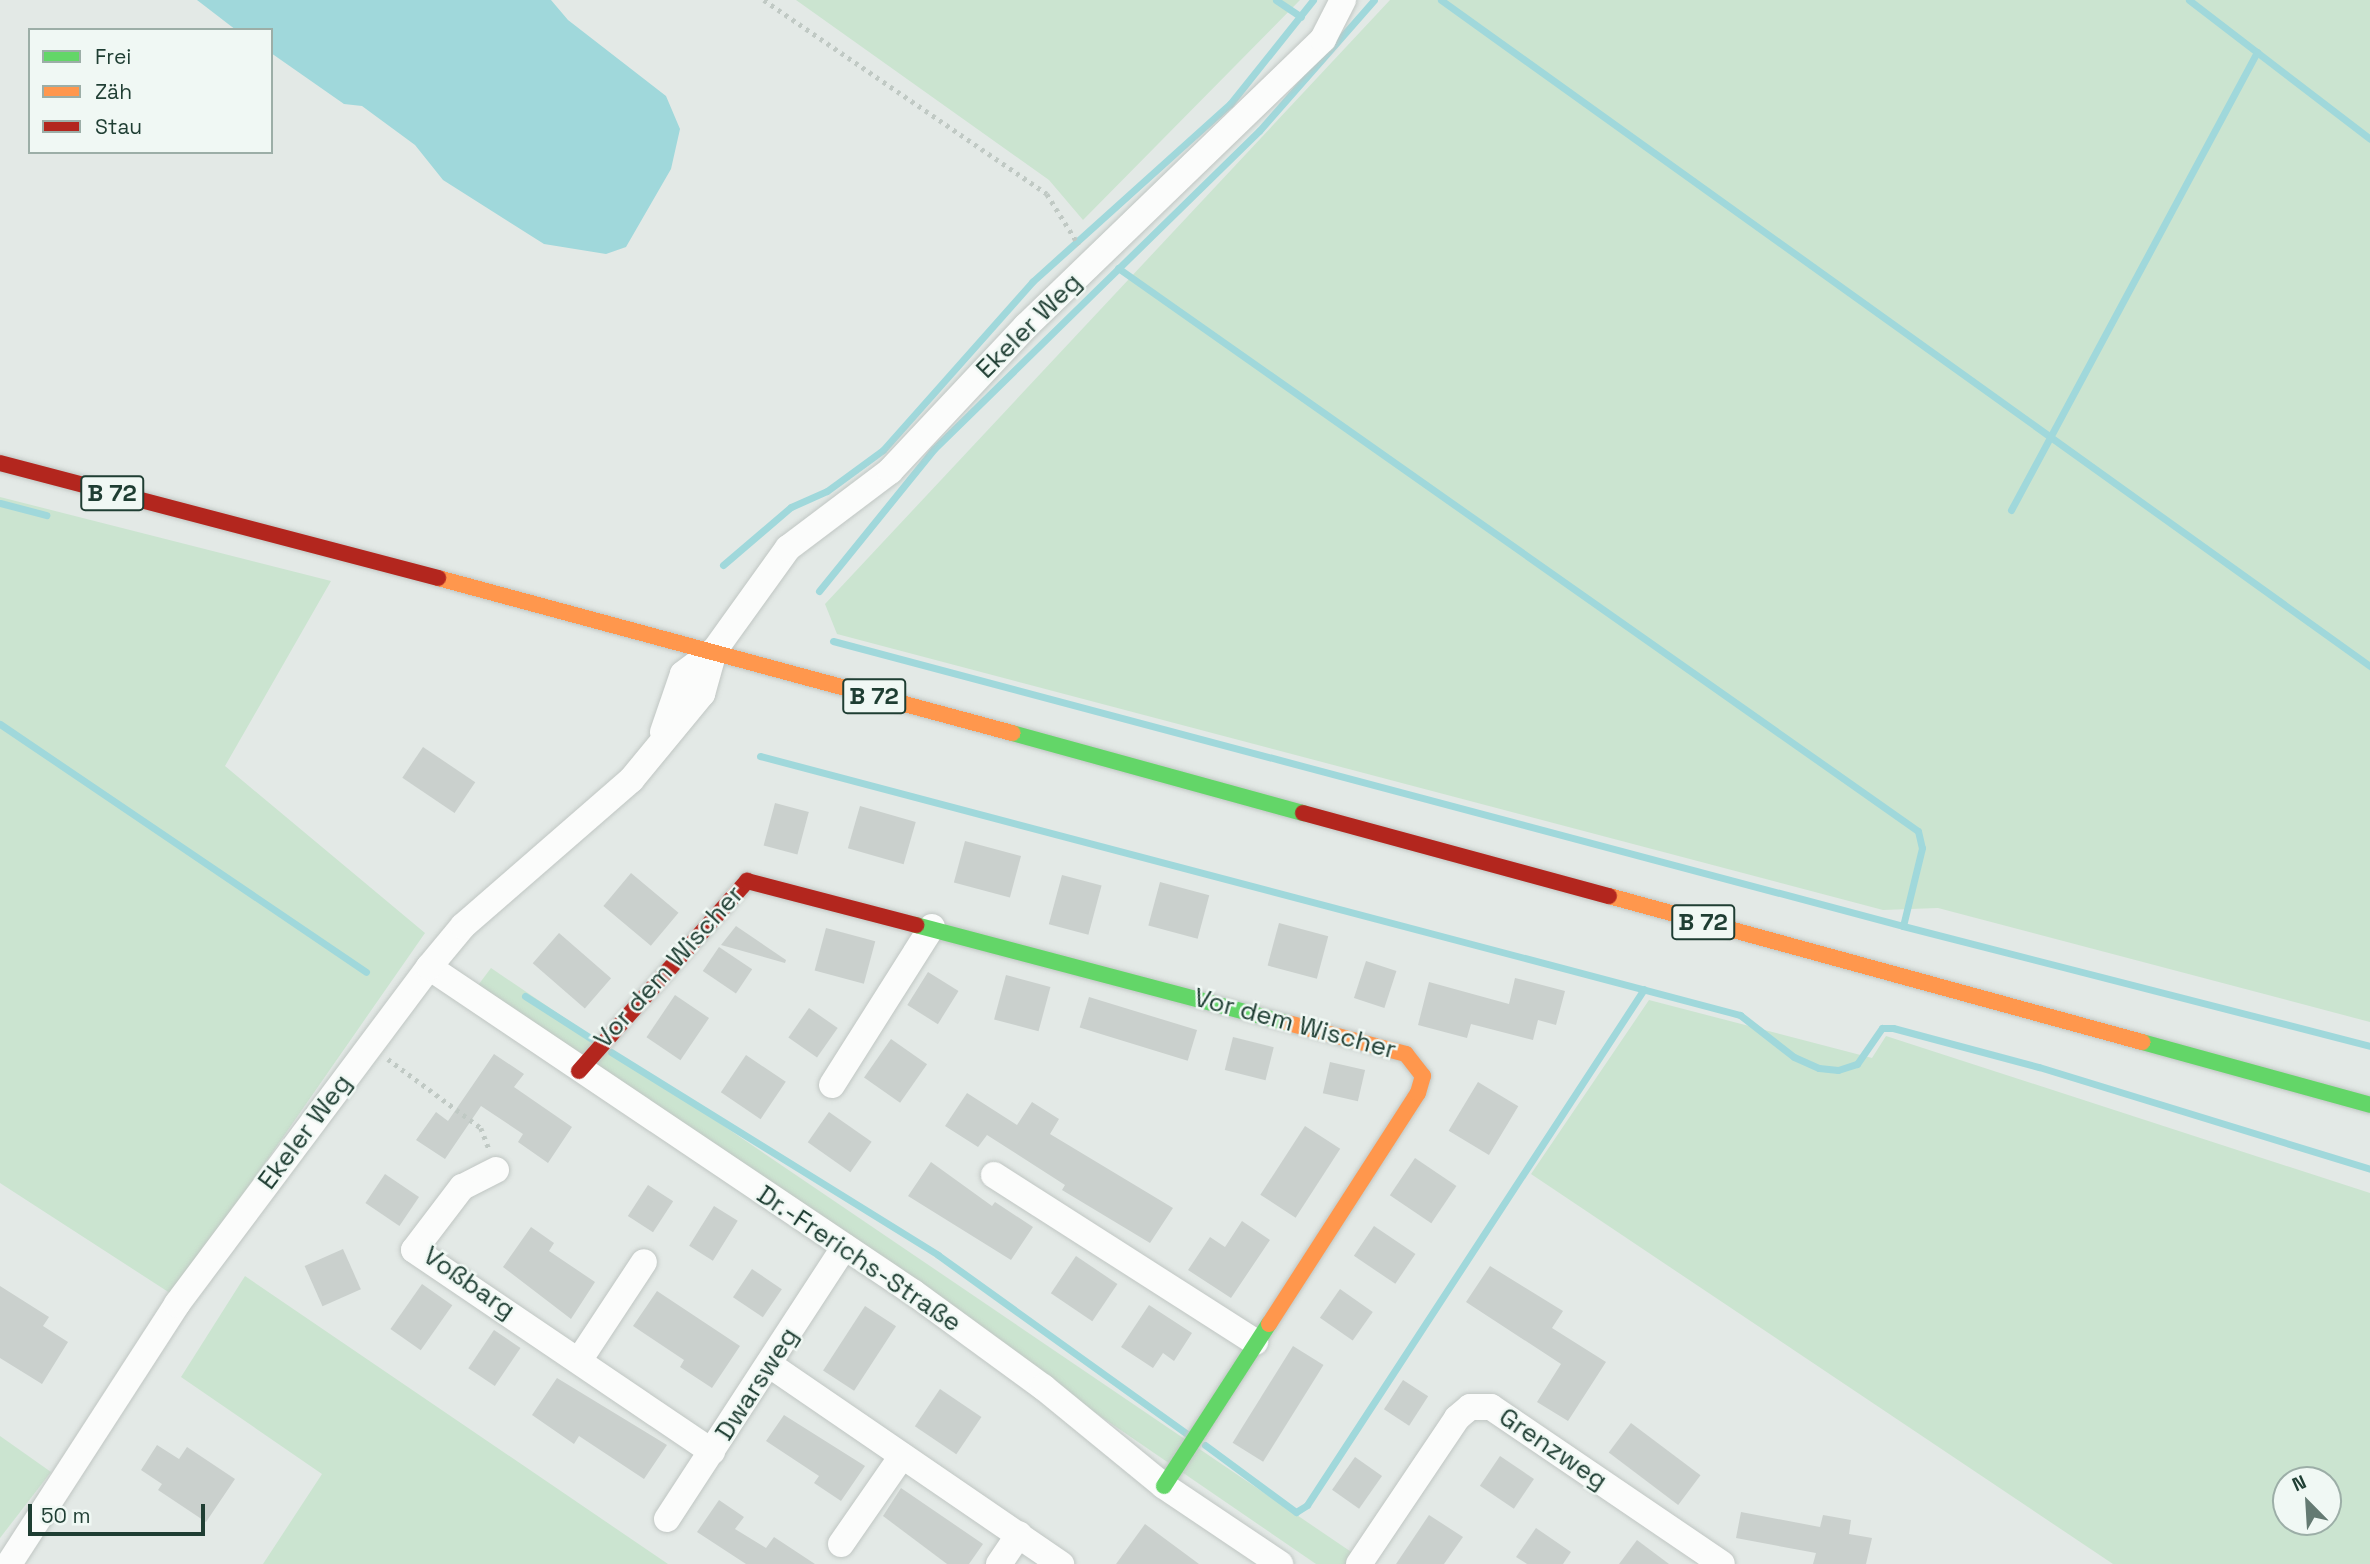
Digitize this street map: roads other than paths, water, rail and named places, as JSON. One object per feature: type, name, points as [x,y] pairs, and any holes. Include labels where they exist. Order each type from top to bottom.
[{"type":"main road","name":"B 72","points":[[0,463],[714,651],[2370,1105]]},
{"type":"main road","name":"Vor dem Wischer","points":[[579,1071],[747,881],[932,927],[1406,1054],[1417,1062],[1423,1076],[1418,1093],[1164,1486]]},
{"type":"street","name":"Ekeler Weg","points":[[9,1564],[177,1304],[429,967],[463,926],[619,793],[658,748],[702,694],[714,651],[788,548],[890,471],[1026,326],[1323,39],[1343,0]]},
{"type":"street","points":[[832,1085],[925,945],[932,927]]},
{"type":"street","name":"Dr.-Frerichs-Straße","points":[[429,967],[579,1071],[844,1247],[1043,1387],[1164,1486],[1280,1564]]},
{"type":"street","name":"Voßbarg","points":[[496,1170],[462,1187],[414,1250],[580,1359],[712,1452]]},
{"type":"street","points":[[994,1175],[1255,1342]]},
{"type":"street","name":"Dwarsweg","points":[[667,1518],[770,1365],[844,1247]]},
{"type":"street","points":[[580,1359],[644,1262]]},
{"type":"street","points":[[770,1365],[1061,1564]]},
{"type":"street","name":"Grenzweg","points":[[1359,1564],[1457,1418],[1470,1406],[1491,1407],[1722,1564]]},
{"type":"street","points":[[841,1544],[902,1456]]},
{"type":"street","points":[[999,1564],[1019,1534]]},
{"type":"water","points":[[197,0],[551,0],[568,20],[666,96],[680,129],[671,169],[626,247],[606,254],[544,244],[443,180],[415,145],[362,106],[344,104],[273,54],[273,28],[233,28]]},
{"type":"waterway","points":[[1276,0],[1301,17]]},
{"type":"waterway","points":[[723,565],[791,507],[827,491],[883,450],[1032,282],[1230,104],[1313,0]]},
{"type":"waterway","points":[[819,591],[934,449],[1259,131],[1374,0]]},
{"type":"waterway","points":[[1441,0],[2370,666]]},
{"type":"waterway","points":[[2189,0],[2370,139]]},
{"type":"waterway","points":[[2011,510],[2257,52]]},
{"type":"waterway","points":[[1118,268],[1918,831],[1922,848],[1903,926],[2370,1046]]},
{"type":"waterway","points":[[0,503],[46,515]]},
{"type":"waterway","points":[[833,641],[1903,926]]},
{"type":"waterway","points":[[0,724],[366,972]]},
{"type":"waterway","points":[[760,756],[1740,1015],[1794,1057],[1819,1068],[1838,1070],[1857,1064],[1882,1028],[1893,1028],[2039,1067],[2370,1169]]},
{"type":"waterway","points":[[1205,1445],[1296,1512],[1307,1505],[1644,989]]},
{"type":"waterway","points":[[525,996],[592,1039]]},
{"type":"waterway","points":[[611,1052],[938,1255],[1187,1434]]}]
